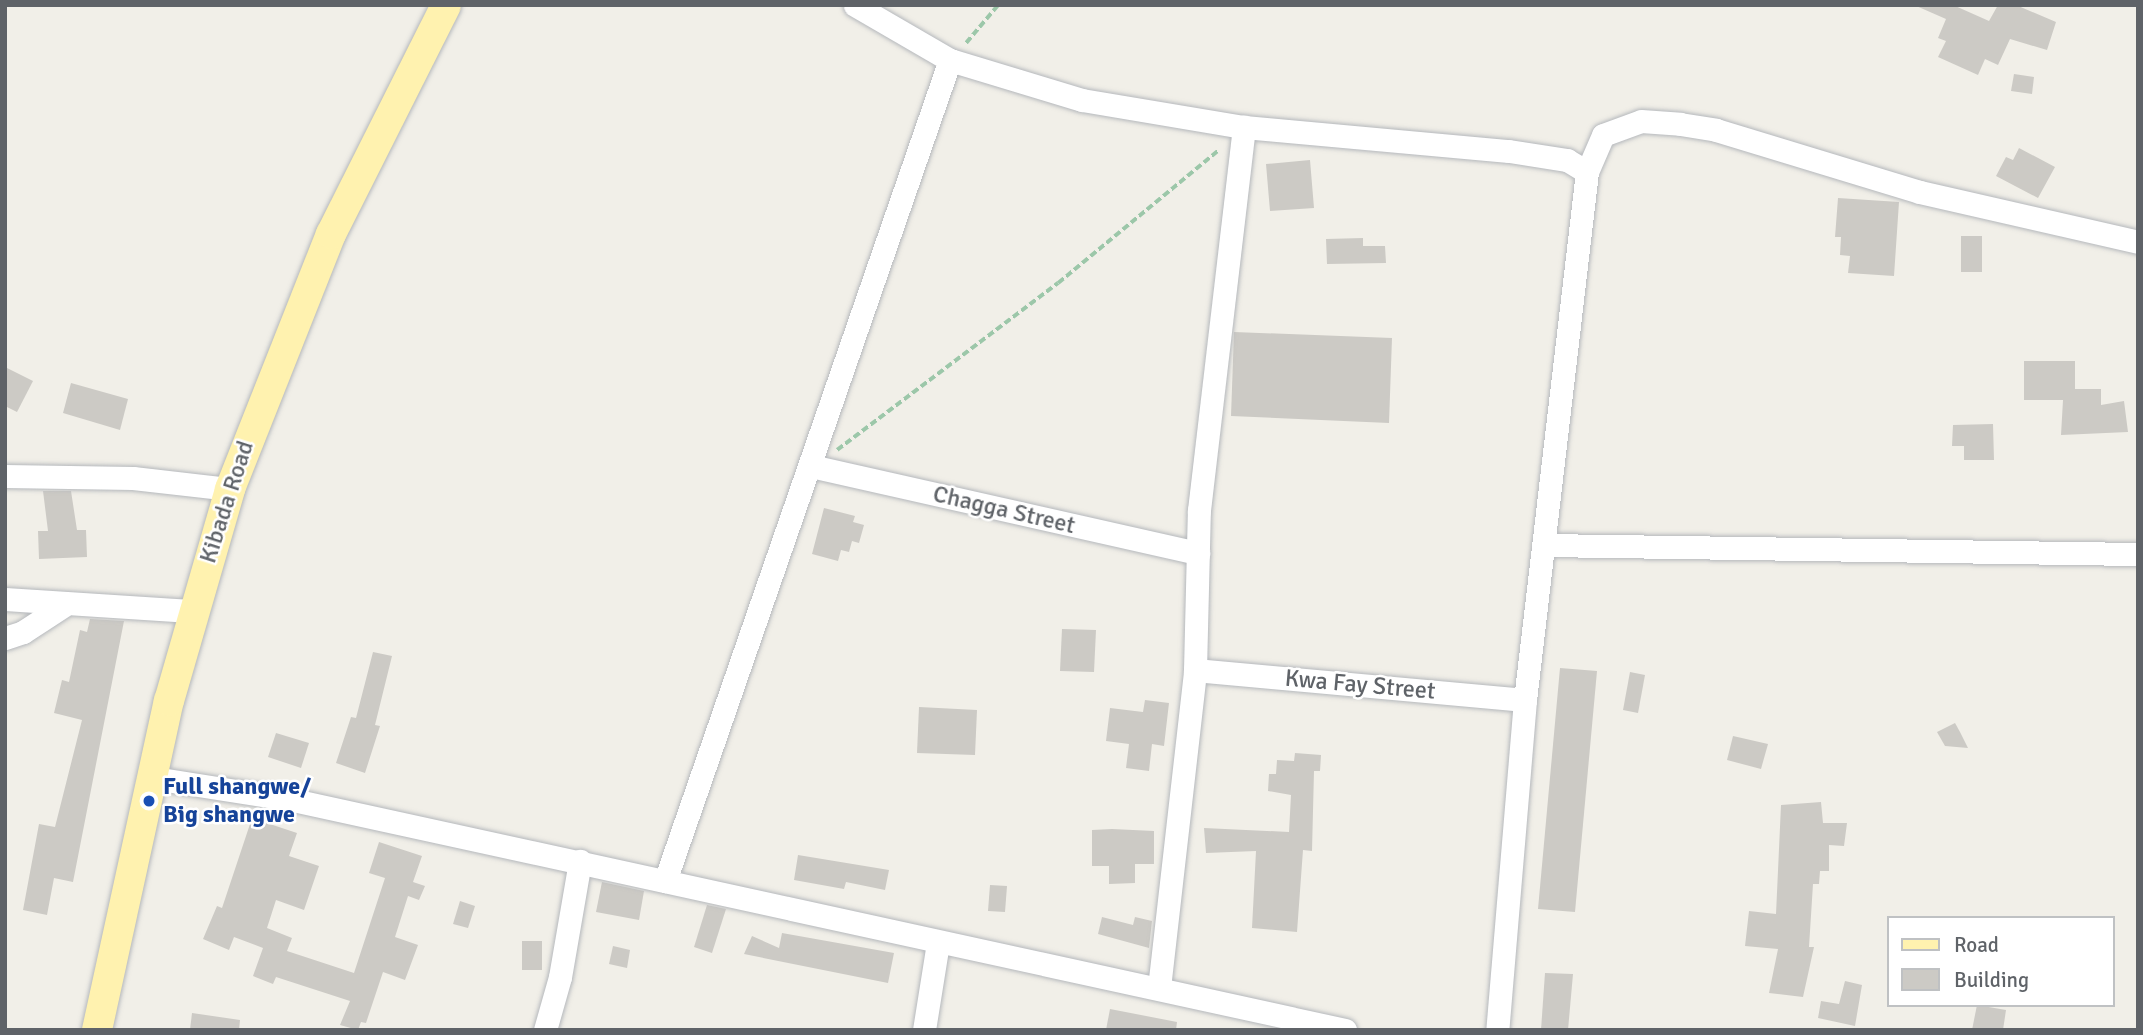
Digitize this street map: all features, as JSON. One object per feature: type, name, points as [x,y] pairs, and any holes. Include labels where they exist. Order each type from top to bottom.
[{"type":"main road","name":"Kibada Road","points":[[97,1030],[191,611],[230,489],[331,234],[446,5]]},
{"type":"street","points":[[855,5],[950,60],[1082,100],[1244,127],[1508,151],[1567,160],[1587,173]]},
{"type":"street","points":[[665,881],[950,60]]},
{"type":"street","points":[[1497,1030],[1525,701],[1587,173],[1603,135],[1642,121],[1716,130],[1920,192],[2138,242]]},
{"type":"street","points":[[1159,988],[1195,670],[1198,553],[1223,281],[1244,127]]},
{"type":"street","name":"Chagga Street","points":[[811,466],[1198,553]]},
{"type":"street","points":[[5,476],[133,478],[230,489]]},
{"type":"street","points":[[1544,545],[2138,554]]},
{"type":"street","points":[[5,599],[63,606],[191,611]]},
{"type":"street","points":[[5,638],[23,632],[63,606]]},
{"type":"street","name":"Kwa Fay Street","points":[[1195,670],[1525,701]]},
{"type":"street","points":[[153,778],[293,800],[580,861],[938,943],[1159,988],[1257,1020],[1345,1030]]},
{"type":"street","points":[[545,1030],[560,977],[580,861]]},
{"type":"street","points":[[924,1030],[938,943]]},
{"type":"path","points":[[950,60],[998,5]]},
{"type":"path","points":[[811,466],[1058,283],[1244,127]]},
{"type":"building","points":[[1914,5],[1953,5],[1989,21],[1998,5],[2016,5],[2056,22],[2047,50],[2010,39],[1998,65],[1985,59],[1978,75],[1938,57],[1946,41],[1938,38],[1946,19]]},
{"type":"building","points":[[2014,74],[2034,77],[2032,94],[2011,91]]},
{"type":"building","points":[[2019,148],[2055,167],[2038,198],[1996,176],[2006,157],[2013,160]]},
{"type":"building","points":[[1310,160],[1314,208],[1270,211],[1266,164]]},
{"type":"building","points":[[1838,198],[1899,202],[1894,276],[1848,273],[1850,256],[1840,255],[1841,237],[1835,237]]},
{"type":"building","points":[[1961,236],[1982,236],[1982,272],[1961,272]]},
{"type":"building","points":[[1363,238],[1363,246],[1385,246],[1386,263],[1327,264],[1326,239]]},
{"type":"building","points":[[1234,332],[1392,338],[1389,423],[1231,416]]},
{"type":"building","points":[[2024,361],[2075,361],[2075,389],[2101,389],[2101,405],[2124,401],[2128,432],[2061,435],[2063,400],[2024,400]]},
{"type":"building","points":[[5,367],[33,381],[17,412],[5,406]]},
{"type":"building","points":[[71,383],[128,399],[120,430],[63,413]]},
{"type":"building","points":[[1993,424],[1994,460],[1964,460],[1964,446],[1952,446],[1953,425]]},
{"type":"building","points":[[43,491],[71,491],[77,530],[86,530],[87,557],[39,559],[38,531],[48,531]]},
{"type":"building","points":[[824,508],[855,516],[853,522],[864,525],[859,543],[852,541],[849,552],[841,550],[838,561],[812,554]]},
{"type":"building","points":[[90,619],[124,621],[73,882],[54,878],[47,915],[23,910],[39,824],[55,827],[82,720],[54,713],[62,680],[69,682],[80,630],[87,632]]},
{"type":"building","points":[[1062,629],[1096,630],[1094,672],[1060,671]]},
{"type":"building","points":[[373,652],[392,656],[375,725],[380,726],[365,773],[336,763],[351,717],[356,718]]},
{"type":"building","points":[[1560,668],[1597,671],[1575,912],[1538,909]]},
{"type":"building","points":[[1630,672],[1645,675],[1638,713],[1623,710]]},
{"type":"building","points":[[1145,700],[1169,703],[1164,746],[1152,744],[1149,771],[1126,768],[1129,744],[1106,741],[1110,708],[1143,712]]},
{"type":"building","points":[[919,707],[977,710],[975,755],[917,753]]},
{"type":"building","points":[[1955,723],[1968,748],[1945,746],[1937,732]]},
{"type":"building","points":[[276,733],[309,743],[301,768],[268,757]]},
{"type":"building","points":[[1733,736],[1768,744],[1761,769],[1727,760]]},
{"type":"building","points":[[1295,753],[1321,755],[1320,771],[1314,771],[1312,851],[1303,850],[1297,932],[1252,928],[1256,851],[1206,853],[1204,828],[1289,832],[1291,795],[1268,791],[1269,774],[1276,774],[1277,760],[1294,761]]},
{"type":"building","points":[[1821,802],[1823,823],[1847,823],[1844,846],[1829,845],[1829,871],[1820,871],[1819,884],[1813,884],[1809,947],[1814,947],[1803,997],[1769,993],[1778,949],[1745,946],[1749,911],[1776,914],[1781,805]]},
{"type":"building","points":[[252,818],[297,833],[289,856],[319,866],[304,910],[276,900],[267,928],[292,938],[287,951],[354,973],[385,878],[369,873],[379,842],[422,856],[413,882],[425,886],[419,900],[408,896],[395,937],[418,945],[405,980],[383,972],[366,1023],[361,1022],[358,1030],[340,1025],[350,1001],[276,977],[273,984],[253,976],[263,948],[234,937],[229,950],[203,939],[217,906],[222,908]]},
{"type":"building","points":[[1092,830],[1154,831],[1154,864],[1135,864],[1135,883],[1109,884],[1109,866],[1092,866]]},
{"type":"building","points":[[798,855],[889,870],[885,890],[846,882],[844,889],[794,880]]},
{"type":"building","points":[[602,882],[644,891],[639,920],[596,912]]},
{"type":"building","points":[[990,885],[1007,886],[1005,912],[988,911]]},
{"type":"building","points":[[460,901],[475,906],[468,928],[453,924]]},
{"type":"building","points":[[707,905],[726,909],[712,953],[694,947]]},
{"type":"building","points":[[1102,917],[1133,925],[1135,917],[1152,921],[1149,948],[1098,934]]},
{"type":"building","points":[[782,933],[894,953],[888,983],[744,954],[752,936],[779,948]]},
{"type":"building","points":[[522,941],[542,941],[542,970],[522,970]]},
{"type":"building","points":[[613,946],[630,950],[627,968],[609,964]]},
{"type":"building","points":[[1545,973],[1573,974],[1568,1030],[1541,1030]]},
{"type":"building","points":[[1845,981],[1862,985],[1855,1026],[1818,1018],[1821,1001],[1839,1004]]},
{"type":"building","points":[[1977,1007],[2006,1010],[2003,1030],[1972,1030]]},
{"type":"building","points":[[1110,1009],[1177,1022],[1176,1030],[1106,1030]]},
{"type":"building","points":[[192,1013],[240,1020],[239,1030],[190,1030]]},
{"type":"place","name":"Full shangwe/ Big shangwe","points":[[149,801]]}]
